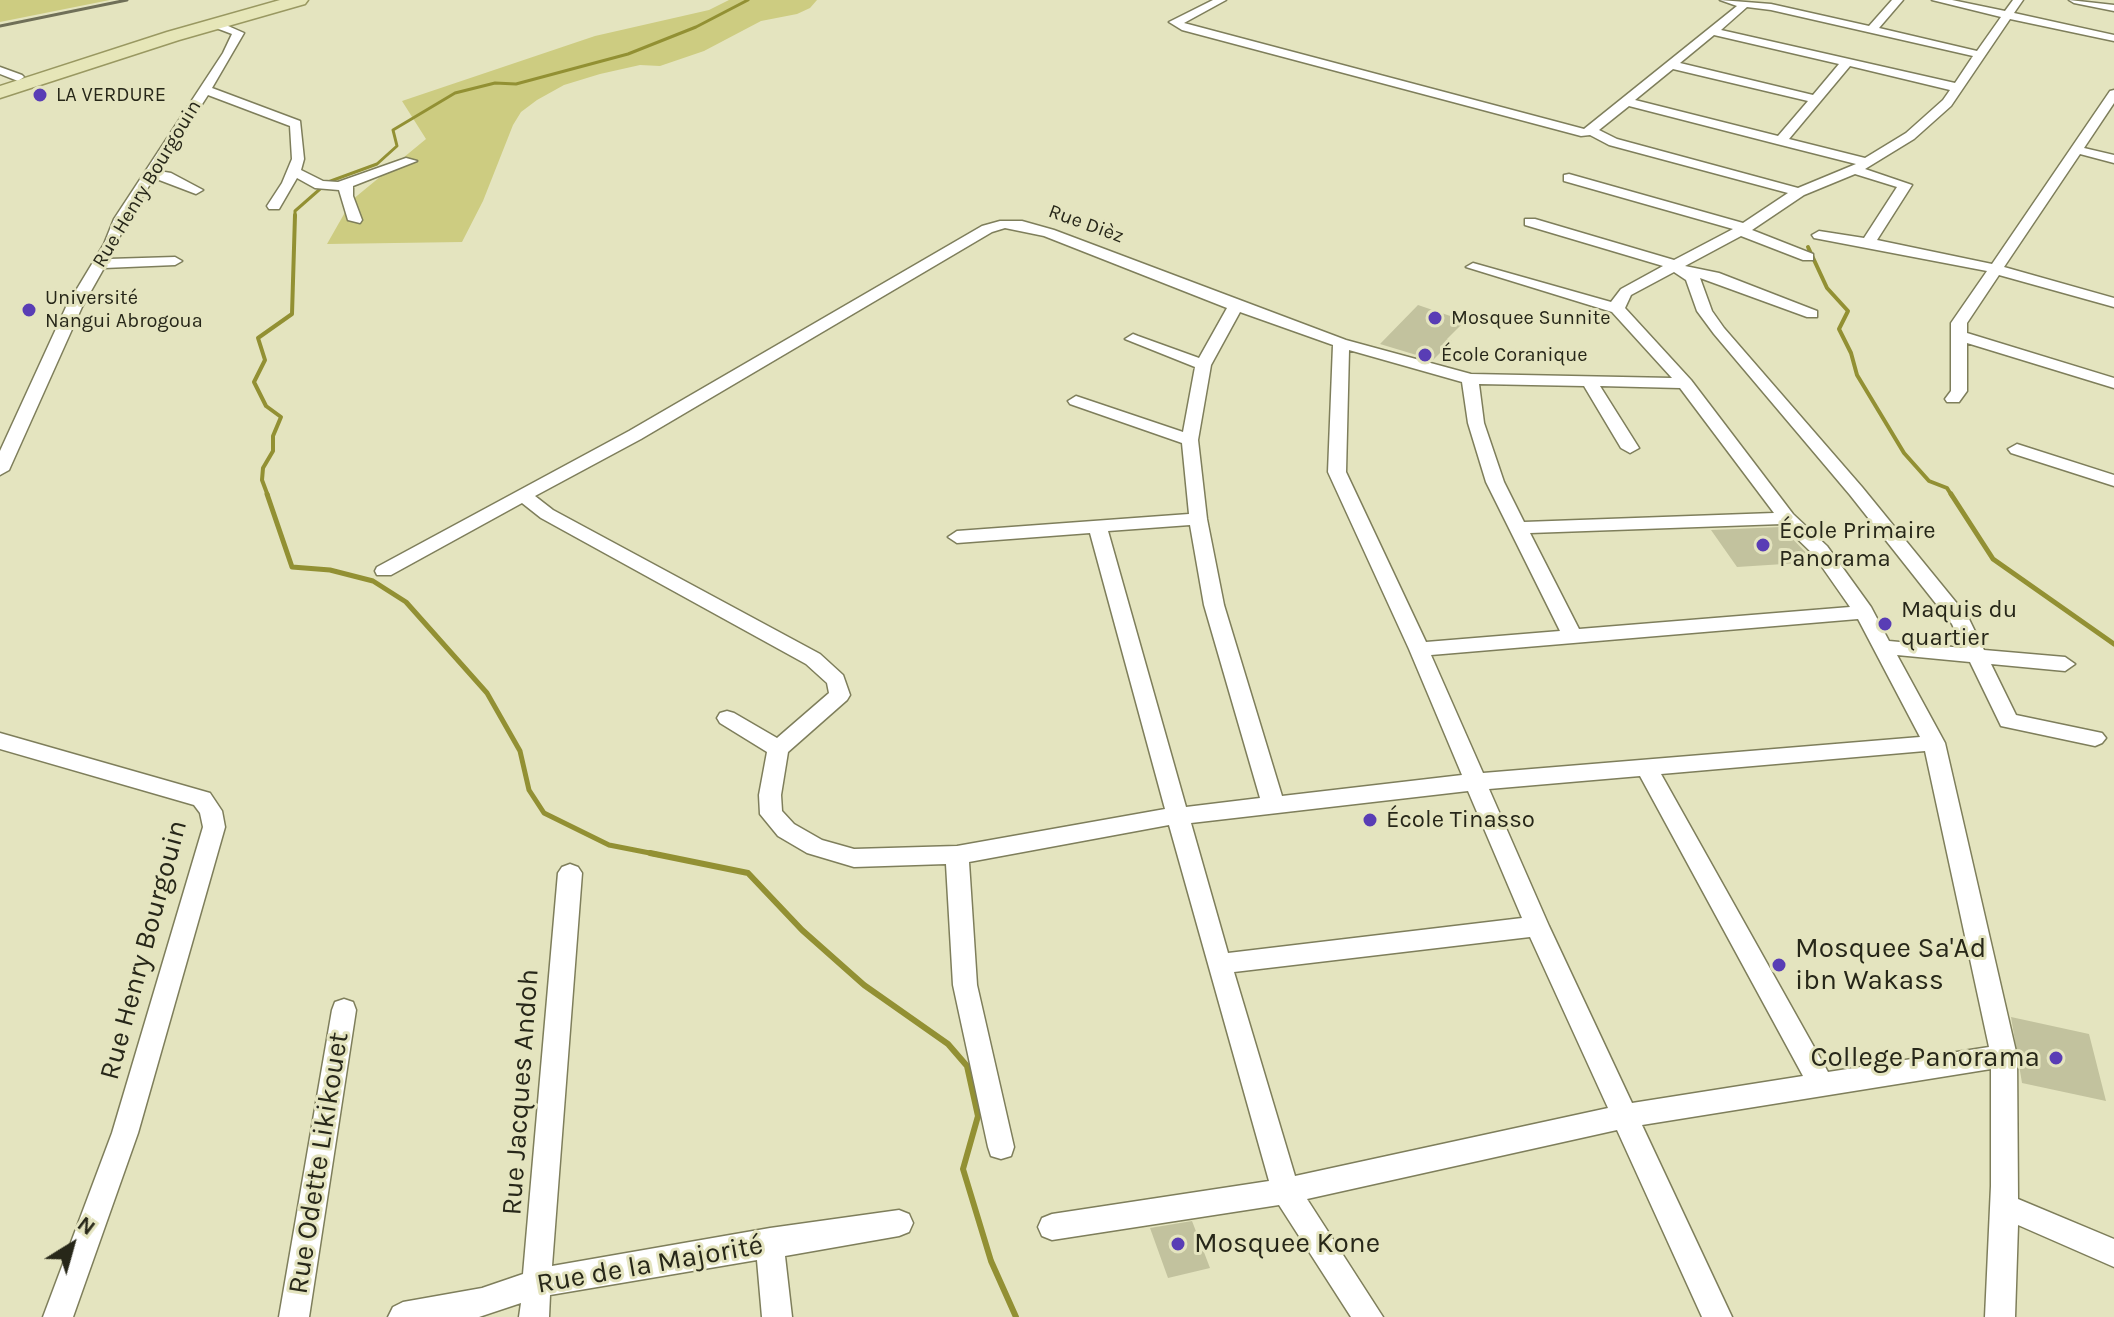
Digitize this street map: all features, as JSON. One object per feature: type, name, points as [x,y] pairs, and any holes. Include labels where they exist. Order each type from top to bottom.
[{"type":"main road","points":[[0,83],[274,0]]},
{"type":"main road","points":[[0,92],[299,0]]},
{"type":"street","points":[[1174,22],[1175,17],[1205,0]]},
{"type":"street","points":[[1174,22],[1221,0]]},
{"type":"street","points":[[1725,0],[1774,4],[1982,55]]},
{"type":"street","points":[[1872,30],[1898,0]]},
{"type":"street","points":[[1937,0],[2114,38]]},
{"type":"street","points":[[1617,309],[1619,299],[1626,292],[1679,268],[1799,192],[1859,166],[1910,136],[1932,118],[1959,88],[2018,0]]},
{"type":"street","points":[[2074,0],[2114,8]]},
{"type":"street","points":[[1174,22],[1186,28],[1575,133],[1591,131],[1745,4]]},
{"type":"street","name":"Rue Henry Bourgouin","points":[[0,470],[74,307],[121,219],[229,53],[238,33],[215,24]]},
{"type":"street","points":[[1712,31],[1959,88]]},
{"type":"street","points":[[1781,141],[1847,62]]},
{"type":"street","points":[[1672,65],[1817,99]]},
{"type":"street","points":[[0,70],[18,77]]},
{"type":"street","points":[[204,89],[296,124],[299,144],[293,171],[274,206]]},
{"type":"street","points":[[1953,399],[1959,391],[1959,323],[2112,101]]},
{"type":"street","points":[[1627,102],[1781,141],[1859,166],[1905,185],[1868,243]]},
{"type":"street","points":[[1591,131],[1613,142],[1799,192]]},
{"type":"street","points":[[2078,150],[2114,159]]},
{"type":"street","points":[[293,171],[320,185],[342,185],[411,161]]},
{"type":"street","points":[[150,174],[166,176],[196,190]]},
{"type":"street","points":[[1569,178],[1742,229],[1808,257]]},
{"type":"street","points":[[342,185],[355,220]]},
{"type":"street","points":[[1530,222],[1714,276],[1812,314]]},
{"type":"street","name":"Rue Dièz","points":[[384,571],[525,497],[987,229],[1005,224],[1022,225],[1049,233],[1341,343],[1470,379],[1685,383]]},
{"type":"street","points":[[1819,235],[1995,269],[2114,303]]},
{"type":"street","points":[[99,264],[175,261]]},
{"type":"street","points":[[1473,267],[1617,309],[1685,383],[1787,518],[1820,550],[1885,647],[1934,743],[2004,1056],[2000,1317]]},
{"type":"street","points":[[1679,268],[1698,287],[1705,311],[1719,331],[1929,578],[1961,622],[1979,655],[2002,714],[2008,721],[2095,738]]},
{"type":"street","points":[[1236,306],[1203,365],[1190,440],[1198,519],[1214,605],[1274,807]]},
{"type":"street","points":[[1959,336],[2114,383]]},
{"type":"street","points":[[1133,339],[1203,365]]},
{"type":"street","points":[[1341,343],[1337,472],[1419,649],[1473,782],[1537,926],[1717,1317]]},
{"type":"street","points":[[1470,379],[1476,423],[1495,482],[1572,635]]},
{"type":"street","points":[[1589,381],[1630,448]]},
{"type":"street","points":[[1076,401],[1190,440]]},
{"type":"street","points":[[2017,449],[2114,481]]},
{"type":"street","points":[[525,497],[547,514],[813,659],[836,680],[840,695],[778,749],[770,795],[771,814],[786,830],[805,841],[854,858],[957,855],[1178,816],[1473,782],[1934,743]]},
{"type":"street","points":[[1518,528],[1787,518]]},
{"type":"street","points":[[957,537],[1198,519]]},
{"type":"street","points":[[1098,528],[1219,964],[1286,1191],[1368,1317]]},
{"type":"street","points":[[1419,649],[1864,612]]},
{"type":"street","points":[[1885,647],[2065,664]]},
{"type":"street","points":[[727,718],[778,749]]},
{"type":"street","name":"Rue Henry Bourgouin","points":[[0,741],[202,799],[211,811],[214,827],[125,1133],[58,1317]]},
{"type":"street","points":[[1646,767],[1822,1086]]},
{"type":"street","points":[[957,855],[965,985],[1001,1147]]},
{"type":"street","name":"Rue Jacques Andoh","points":[[534,1317],[570,873]]},
{"type":"street","points":[[1219,964],[1537,926]]},
{"type":"street","name":"Rue Odette Likikouet","points":[[294,1317],[344,1010]]},
{"type":"street","points":[[1052,1227],[1286,1191],[1627,1116],[2004,1056]]},
{"type":"street","points":[[2004,1206],[2114,1253]]},
{"type":"street","name":"Rue de la Majorité","points":[[403,1317],[482,1302],[538,1283],[770,1242],[899,1223]]},
{"type":"street","points":[[770,1242],[777,1317]]},
{"type":"shaded area","points":[[0,0],[110,0],[0,22]]},
{"type":"shaded area","points":[[729,0],[817,0],[810,8],[797,14],[761,21],[704,51],[660,66],[640,65],[600,74],[564,85],[537,100],[521,112],[513,125],[483,201],[462,242],[327,244],[352,200],[426,139],[402,101],[595,36],[709,10]]},
{"type":"building","points":[[1418,305],[1465,321],[1447,339],[1452,341],[1433,360],[1380,344]]},
{"type":"building","name":"École Primaire Panorama","points":[[1781,527],[1815,562],[1737,567],[1711,530]]},
{"type":"building","name":"College Panorama","points":[[2011,1017],[2089,1034],[2106,1101],[2022,1083]]},
{"type":"building","name":"Mosquee Kone","points":[[1192,1221],[1210,1268],[1168,1278],[1150,1228]]},
{"type":"waterway","points":[[295,215],[295,211],[328,182],[377,164],[397,146],[393,130],[455,93],[495,83],[516,84],[628,54],[696,27],[748,0]]},
{"type":"waterway","points":[[268,496],[262,480],[263,468],[273,451],[273,436],[281,417],[266,406],[254,382],[265,360],[258,338],[292,314],[295,215]]},
{"type":"waterway","points":[[1808,247],[1827,288],[1848,311],[1839,329],[1851,353],[1857,375],[1904,453],[1929,481],[1947,488],[1952,496]]},
{"type":"waterway","points":[[267,494],[292,567],[330,570],[373,581],[406,602],[487,693],[520,751],[529,790],[544,813],[609,845],[655,854]]},
{"type":"waterway","points":[[1951,494],[1993,559],[2114,644]]},
{"type":"waterway","points":[[650,853],[655,854]]},
{"type":"waterway","points":[[655,854],[660,855]]},
{"type":"waterway","points":[[655,854],[748,873],[802,930],[864,985],[948,1044],[967,1066],[978,1116],[963,1169],[991,1261],[1016,1317]]},
{"type":"railway","points":[[0,26],[127,0]]},
{"type":"place","name":"LA VERDURE","points":[[40,95]]},
{"type":"place","name":"Université Nangui Abrogoua","points":[[29,310]]},
{"type":"place","name":"Mosquee Sunnite","points":[[1435,318]]},
{"type":"place","name":"École Coranique","points":[[1425,355]]},
{"type":"place","name":"École Primaire Panorama","points":[[1763,545]]},
{"type":"place","name":"Maquis du quartier","points":[[1885,624]]},
{"type":"place","name":"École Tinasso","points":[[1370,820]]},
{"type":"place","name":"Mosquee Sa'Ad ibn Wakass","points":[[1779,965]]},
{"type":"place","name":"College Panorama","points":[[2056,1058]]},
{"type":"place","name":"Mosquee Kone","points":[[1178,1244]]}]
